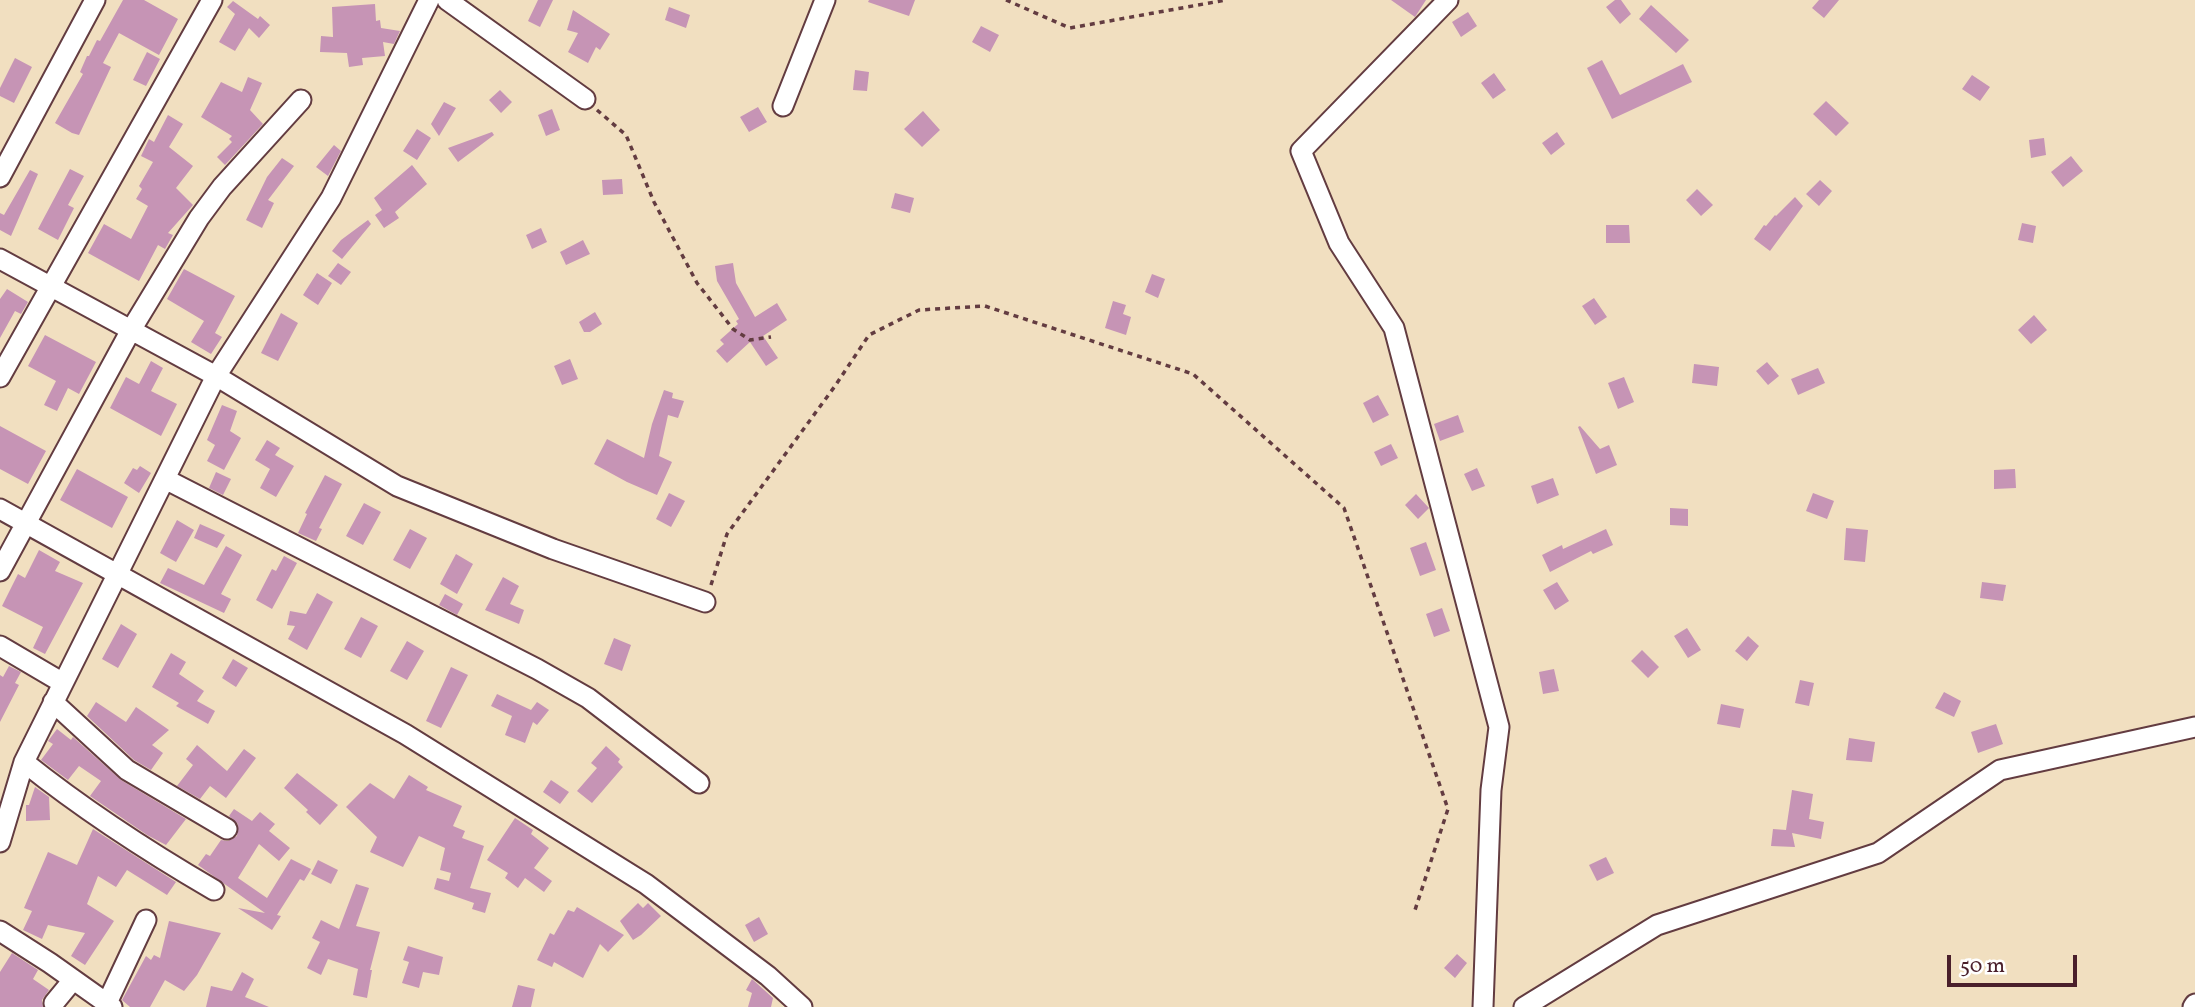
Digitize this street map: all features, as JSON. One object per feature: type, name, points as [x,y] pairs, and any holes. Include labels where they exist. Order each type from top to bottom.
[{"type":"street","points":[[0,177],[95,0]]},
{"type":"street","points":[[0,377],[212,0]]},
{"type":"street","points":[[0,842],[8,788],[24,762],[216,376],[331,198],[429,0]]},
{"type":"street","points":[[447,0],[585,99]]},
{"type":"street","points":[[783,106],[825,0]]},
{"type":"street","points":[[1448,0],[1301,151],[1339,243],[1394,328],[1499,727],[1491,790],[1483,1007]]},
{"type":"street","points":[[0,571],[131,330],[199,218],[222,187],[301,100]]},
{"type":"street","points":[[0,259],[216,376],[397,486],[553,550],[705,602]]},
{"type":"street","points":[[165,479],[588,698],[699,783]]},
{"type":"street","points":[[0,509],[405,734],[646,884],[768,976],[802,1007]]},
{"type":"street","points":[[0,646],[63,682]]},
{"type":"street","points":[[54,702],[127,770],[227,829]]},
{"type":"street","points":[[1524,1007],[1657,925],[1878,853],[2000,770],[2195,727]]},
{"type":"street","points":[[24,762],[76,803],[155,856],[214,890]]},
{"type":"street","points":[[0,931],[109,1005],[146,920]]},
{"type":"street","points":[[54,1003],[73,980]]},
{"type":"path","points":[[1006,0],[1070,28],[1226,0]]},
{"type":"path","points":[[585,99],[626,135],[654,201],[697,283],[733,329],[750,340],[771,337]]},
{"type":"path","points":[[705,602],[727,534],[869,335],[919,310],[985,306],[1193,374],[1344,508],[1448,809],[1415,910]]},
{"type":"building","points":[[123,0],[144,0],[178,19],[159,55],[119,33],[103,63],[111,67],[79,135],[72,133],[55,123],[83,74],[80,72],[87,56],[97,40],[100,41]]},
{"type":"building","points":[[538,0],[553,0],[540,27],[528,21]]},
{"type":"building","points":[[915,0],[909,16],[868,2]]},
{"type":"building","points":[[1391,0],[1426,0],[1415,17]]},
{"type":"building","points":[[1615,0],[1621,0],[1631,14],[1620,24],[1606,7]]},
{"type":"building","points":[[1819,0],[1839,0],[1824,18],[1812,8]]},
{"type":"building","points":[[233,1],[258,19],[260,16],[270,25],[259,38],[249,28],[235,51],[219,42],[235,14],[227,7]]},
{"type":"building","points":[[375,4],[376,21],[380,20],[381,28],[400,31],[394,44],[383,42],[385,56],[362,58],[363,65],[349,67],[347,53],[320,52],[321,36],[333,37],[332,7]]},
{"type":"building","points":[[1651,5],[1689,40],[1676,53],[1639,19]]},
{"type":"building","points":[[669,7],[690,15],[686,28],[665,20]]},
{"type":"building","points":[[573,10],[610,34],[600,50],[596,47],[588,63],[568,52],[578,33],[567,30]]},
{"type":"building","points":[[1468,12],[1477,26],[1461,37],[1452,22]]},
{"type":"building","points":[[981,26],[999,35],[990,52],[972,42]]},
{"type":"building","points":[[147,52],[160,59],[146,86],[133,80]]},
{"type":"building","points":[[15,58],[32,67],[14,103],[0,96],[0,88]]},
{"type":"building","points":[[1602,60],[1620,95],[1683,64],[1692,82],[1612,119],[1587,68]]},
{"type":"building","points":[[855,70],[869,72],[867,91],[853,90]]},
{"type":"building","points":[[1494,73],[1506,90],[1493,99],[1481,83]]},
{"type":"building","points":[[1972,75],[1990,87],[1980,101],[1962,89]]},
{"type":"building","points":[[248,77],[262,83],[250,110],[263,124],[225,165],[217,157],[232,142],[229,139],[232,136],[201,117],[221,82],[242,92]]},
{"type":"building","points":[[500,90],[512,102],[501,113],[489,100]]},
{"type":"building","points":[[1826,101],[1849,123],[1836,136],[1813,114]]},
{"type":"building","points":[[444,102],[456,108],[439,136],[431,124]]},
{"type":"building","points":[[758,107],[767,122],[749,132],[740,117]]},
{"type":"building","points":[[552,109],[560,130],[546,136],[538,115]]},
{"type":"building","points":[[923,111],[940,130],[922,147],[904,129]]},
{"type":"building","points":[[168,115],[183,124],[169,147],[193,166],[176,188],[193,205],[168,233],[173,235],[165,249],[158,245],[139,281],[88,253],[104,224],[131,239],[148,206],[136,199],[142,189],[139,186],[153,162],[141,156],[149,139],[154,142]]},
{"type":"building","points":[[417,129],[431,138],[417,160],[403,151]]},
{"type":"building","points":[[492,132],[494,135],[458,162],[448,148]]},
{"type":"building","points":[[1557,132],[1565,144],[1551,155],[1542,143]]},
{"type":"building","points":[[2044,138],[2046,155],[2031,158],[2029,140]]},
{"type":"building","points":[[334,145],[341,151],[328,176],[316,167]]},
{"type":"building","points":[[2071,156],[2083,171],[2063,187],[2051,172]]},
{"type":"building","points":[[282,158],[294,166],[268,200],[274,203],[262,228],[246,220],[267,177]]},
{"type":"building","points":[[412,165],[427,184],[395,212],[399,218],[384,228],[375,215],[382,210],[374,198]]},
{"type":"building","points":[[70,169],[84,176],[68,205],[74,208],[58,240],[38,229]]},
{"type":"building","points":[[30,170],[38,174],[11,236],[0,230],[0,213],[4,215]]},
{"type":"building","points":[[622,179],[623,194],[603,195],[602,180]]},
{"type":"building","points":[[1820,180],[1832,191],[1819,206],[1806,194]]},
{"type":"building","points":[[1697,189],[1713,205],[1701,216],[1686,200]]},
{"type":"building","points":[[895,193],[914,198],[910,213],[891,208]]},
{"type":"building","points":[[1795,197],[1803,206],[1770,251],[1754,239],[1764,225]]},
{"type":"building","points":[[368,220],[371,224],[342,259],[332,251],[341,240]]},
{"type":"building","points":[[2022,223],[2036,226],[2033,243],[2018,240]]},
{"type":"building","points":[[1606,225],[1629,225],[1630,243],[1606,243]]},
{"type":"building","points":[[541,228],[547,242],[532,249],[526,235]]},
{"type":"building","points":[[583,240],[590,254],[566,265],[560,252]]},
{"type":"building","points":[[338,263],[351,272],[341,285],[328,276]]},
{"type":"building","points":[[733,263],[736,283],[755,317],[777,303],[787,320],[763,336],[778,358],[766,366],[750,342],[727,363],[716,351],[724,344],[720,340],[738,324],[736,321],[739,319],[717,281],[715,266]]},
{"type":"building","points":[[184,269],[235,296],[215,333],[222,337],[211,354],[191,342],[204,321],[167,299]]},
{"type":"building","points":[[317,273],[332,283],[318,305],[303,295]]},
{"type":"building","points":[[1152,274],[1165,279],[1158,298],[1145,292]]},
{"type":"building","points":[[7,289],[28,302],[21,314],[15,311],[0,338],[0,299]]},
{"type":"building","points":[[1594,298],[1607,317],[1595,325],[1582,306]]},
{"type":"building","points":[[1113,301],[1126,305],[1123,314],[1131,317],[1126,335],[1105,328]]},
{"type":"building","points":[[595,312],[602,324],[590,332],[584,332],[579,322]]},
{"type":"building","points":[[281,313],[298,323],[278,361],[261,353]]},
{"type":"building","points":[[2034,315],[2047,330],[2031,344],[2018,330]]},
{"type":"building","points":[[45,335],[96,362],[79,394],[68,388],[57,411],[44,405],[56,381],[28,366]]},
{"type":"building","points":[[570,359],[578,379],[562,385],[554,366]]},
{"type":"building","points":[[151,361],[163,368],[151,391],[177,404],[161,436],[110,408],[126,377],[139,384]]},
{"type":"building","points":[[1767,362],[1779,376],[1768,385],[1756,371]]},
{"type":"building","points":[[1694,364],[1719,367],[1717,386],[1692,383]]},
{"type":"building","points":[[1818,368],[1825,383],[1798,395],[1791,379]]},
{"type":"building","points":[[1624,377],[1634,402],[1618,409],[1608,383]]},
{"type":"building","points":[[664,390],[673,393],[672,398],[684,401],[678,418],[668,415],[659,456],[672,462],[657,495],[594,464],[607,439],[644,458]]},
{"type":"building","points":[[1378,395],[1389,415],[1373,423],[1363,403]]},
{"type":"building","points":[[222,405],[237,411],[230,431],[241,438],[224,470],[207,461],[215,445],[207,440]]},
{"type":"building","points":[[1458,415],[1464,432],[1440,441],[1434,424]]},
{"type":"building","points":[[0,426],[46,451],[28,484],[0,469]]},
{"type":"building","points":[[1580,426],[1600,449],[1609,445],[1617,465],[1596,474],[1578,427]]},
{"type":"building","points":[[267,440],[280,448],[275,455],[294,466],[276,497],[260,488],[270,469],[255,460]]},
{"type":"building","points":[[1391,444],[1398,458],[1381,466],[1374,452]]},
{"type":"building","points":[[140,466],[151,473],[139,493],[124,483],[133,468],[137,470]]},
{"type":"building","points":[[1477,468],[1485,486],[1472,491],[1464,474]]},
{"type":"building","points":[[77,469],[128,497],[112,528],[60,500]]},
{"type":"building","points":[[2015,469],[2016,488],[1994,489],[1994,470]]},
{"type":"building","points":[[216,472],[231,479],[223,495],[209,488]]},
{"type":"building","points":[[325,475],[342,484],[319,528],[322,529],[316,541],[298,533]]},
{"type":"building","points":[[1553,478],[1559,495],[1537,504],[1531,486]]},
{"type":"building","points":[[669,493],[685,501],[671,527],[656,519]]},
{"type":"building","points":[[1813,493],[1834,501],[1827,519],[1806,511]]},
{"type":"building","points":[[1416,494],[1429,508],[1418,519],[1405,505]]},
{"type":"building","points":[[364,503],[381,512],[363,545],[346,536]]},
{"type":"building","points":[[1670,508],[1688,509],[1688,526],[1670,525]]},
{"type":"building","points":[[177,520],[194,530],[176,562],[160,553]]},
{"type":"building","points":[[200,524],[225,535],[217,548],[194,538]]},
{"type":"building","points":[[1846,528],[1868,530],[1865,562],[1844,560]]},
{"type":"building","points":[[410,529],[427,538],[410,569],[393,560]]},
{"type":"building","points":[[1606,529],[1613,545],[1593,554],[1591,551],[1550,572],[1542,555],[1562,545],[1563,549]]},
{"type":"building","points":[[1426,542],[1436,570],[1420,576],[1410,548]]},
{"type":"building","points":[[226,546],[242,555],[221,594],[231,599],[224,613],[160,583],[168,568],[204,585]]},
{"type":"building","points":[[39,550],[60,562],[55,571],[83,583],[45,654],[33,648],[43,627],[2,606],[18,574],[25,578]]},
{"type":"building","points":[[456,554],[473,564],[457,594],[440,584]]},
{"type":"building","points":[[284,556],[297,563],[272,609],[256,600],[272,569],[276,571]]},
{"type":"building","points":[[503,577],[519,586],[510,604],[524,610],[519,624],[485,610]]},
{"type":"building","points":[[1557,582],[1569,601],[1555,610],[1543,590]]},
{"type":"building","points":[[1982,582],[2006,585],[2003,601],[1980,598]]},
{"type":"building","points":[[317,593],[333,602],[307,650],[288,639],[295,626],[287,625],[290,611],[306,614]]},
{"type":"building","points":[[445,594],[463,604],[457,615],[439,605]]},
{"type":"building","points":[[1442,608],[1450,631],[1434,637],[1426,614]]},
{"type":"building","points":[[361,617],[378,626],[361,658],[344,649]]},
{"type":"building","points":[[121,624],[137,634],[118,668],[102,659]]},
{"type":"building","points":[[1687,628],[1701,650],[1688,658],[1674,636]]},
{"type":"building","points":[[1748,636],[1759,646],[1747,661],[1735,651]]},
{"type":"building","points":[[614,638],[631,645],[622,671],[604,664]]},
{"type":"building","points":[[407,641],[424,651],[407,680],[390,671]]},
{"type":"building","points":[[1642,650],[1659,667],[1648,678],[1631,661]]},
{"type":"building","points":[[171,653],[186,662],[179,674],[204,691],[197,701],[215,711],[208,724],[176,706],[179,703],[152,687]]},
{"type":"building","points":[[233,659],[248,668],[236,687],[222,678]]},
{"type":"building","points":[[9,666],[21,672],[15,683],[19,685],[0,722],[0,675],[3,677]]},
{"type":"building","points":[[451,667],[468,675],[441,728],[426,721]]},
{"type":"building","points":[[1554,669],[1559,691],[1543,694],[1539,672]]},
{"type":"building","points":[[1800,680],[1814,683],[1809,706],[1795,703]]},
{"type":"building","points":[[1944,692],[1961,701],[1954,717],[1935,708]]},
{"type":"building","points":[[497,694],[531,710],[537,702],[549,710],[537,725],[533,722],[525,743],[505,735],[512,716],[491,706]]},
{"type":"building","points":[[96,702],[126,722],[136,707],[169,730],[152,745],[163,753],[151,770],[134,760],[87,716]]},
{"type":"building","points":[[1721,704],[1744,709],[1740,728],[1717,724]]},
{"type":"building","points":[[1996,724],[2003,744],[1978,753],[1971,732]]},
{"type":"building","points":[[57,729],[71,740],[73,737],[121,780],[186,819],[166,845],[90,796],[101,781],[79,766],[68,780],[41,760],[53,744],[48,741]]},
{"type":"building","points":[[1849,738],[1875,742],[1872,762],[1846,760]]},
{"type":"building","points":[[197,745],[227,771],[244,749],[256,758],[226,798],[210,786],[200,799],[177,786],[193,765],[186,759]]},
{"type":"building","points":[[606,746],[620,759],[618,762],[623,767],[592,803],[577,791],[597,768],[591,763]]},
{"type":"building","points":[[297,773],[338,805],[320,825],[284,788]]},
{"type":"building","points":[[409,775],[428,787],[426,790],[462,806],[453,826],[465,831],[462,838],[484,846],[470,888],[491,893],[485,913],[472,909],[474,903],[434,889],[437,878],[449,881],[451,873],[440,870],[445,848],[419,836],[403,867],[370,852],[377,837],[346,807],[370,783],[394,799]]},
{"type":"building","points":[[551,780],[569,792],[560,804],[543,792]]},
{"type":"building","points":[[35,787],[49,797],[50,820],[26,821],[26,805],[29,805]]},
{"type":"building","points":[[1792,790],[1813,794],[1809,819],[1824,822],[1821,839],[1792,833],[1795,847],[1771,846],[1773,829],[1786,830]]},
{"type":"building","points":[[234,809],[252,821],[260,812],[275,824],[269,831],[290,848],[279,861],[259,844],[238,878],[267,898],[291,859],[311,869],[304,881],[300,879],[277,915],[281,916],[272,930],[238,908],[265,913],[198,865],[206,854],[210,856],[221,840],[228,841],[237,836],[238,824],[229,816]]},
{"type":"building","points":[[515,818],[533,830],[531,834],[549,848],[534,868],[552,881],[544,892],[525,878],[518,888],[505,878],[508,873],[487,860]]},
{"type":"building","points":[[93,829],[176,882],[167,895],[127,870],[116,887],[98,876],[87,904],[114,921],[85,965],[71,956],[85,933],[48,925],[42,939],[23,930],[32,911],[24,908],[48,852],[77,865]]},
{"type":"building","points":[[1606,857],[1614,873],[1597,881],[1589,865]]},
{"type":"building","points":[[318,860],[338,870],[331,884],[311,874]]},
{"type":"building","points":[[356,884],[369,888],[356,926],[380,932],[370,970],[367,998],[353,995],[358,969],[328,959],[321,975],[307,968],[320,942],[312,938],[321,920],[339,929]]},
{"type":"building","points":[[638,903],[643,908],[648,903],[661,916],[633,940],[620,921]]},
{"type":"building","points":[[577,907],[624,935],[608,952],[600,944],[583,978],[554,962],[552,967],[537,960],[550,933],[554,935],[568,910],[574,912]]},
{"type":"building","points":[[759,917],[768,934],[754,942],[745,925]]},
{"type":"building","points":[[169,921],[221,933],[197,975],[184,991],[165,980],[150,1007],[130,1007],[122,1000],[146,956],[151,960],[154,955],[160,958]]},
{"type":"building","points":[[408,946],[443,957],[439,975],[423,972],[419,988],[402,983],[409,962],[403,960]]},
{"type":"building","points":[[12,953],[38,970],[33,979],[49,990],[42,1000],[43,1007],[0,1007],[0,972]]},
{"type":"building","points":[[1457,954],[1467,963],[1455,978],[1444,968]]},
{"type":"building","points":[[242,972],[254,979],[245,997],[269,1007],[206,1007],[211,986],[232,991]]},
{"type":"building","points":[[752,979],[773,998],[771,1007],[748,1007],[752,993],[746,990]]},
{"type":"building","points":[[518,985],[535,989],[531,1007],[512,1007]]}]
